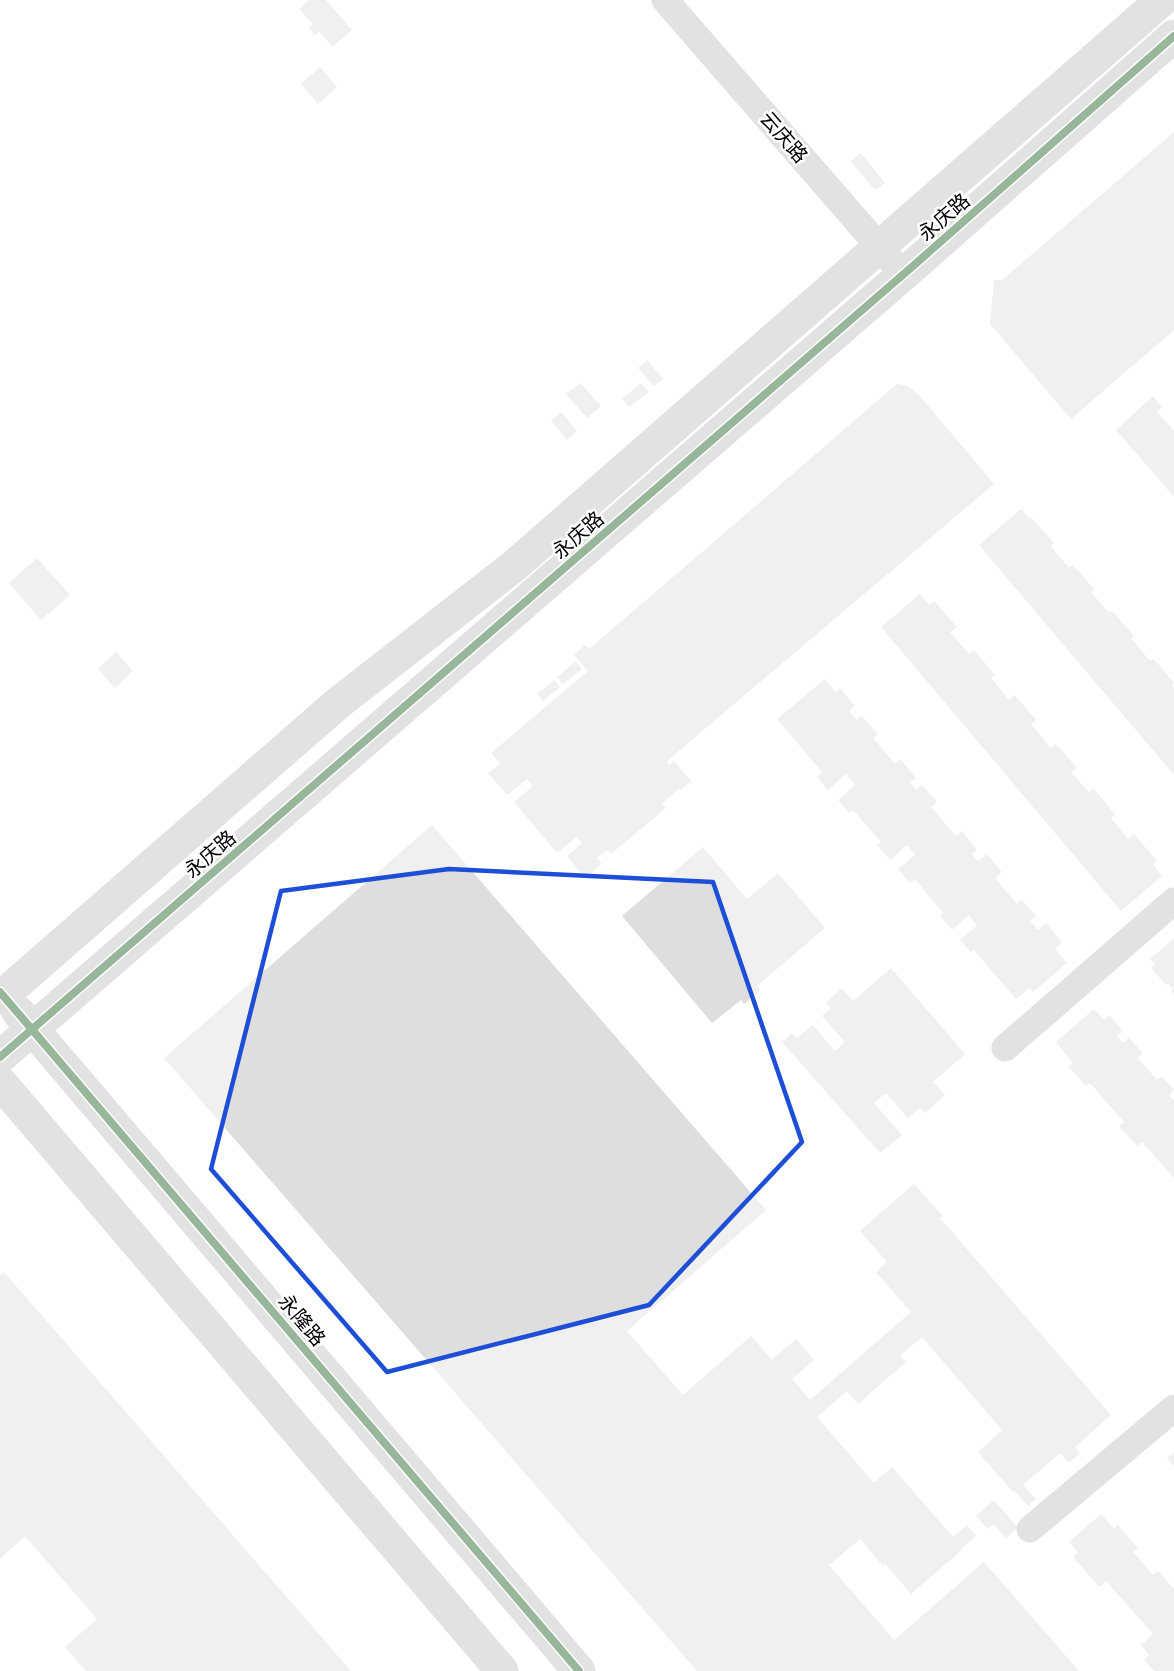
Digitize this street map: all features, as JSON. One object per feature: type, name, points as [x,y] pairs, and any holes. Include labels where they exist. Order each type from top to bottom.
[{"type":"street","name":"云庆路","points":[[665,0],[904,275]]},
{"type":"street","name":"永庆路","points":[[1,995],[337,704],[514,566],[1162,0]]},
{"type":"street","name":"永庆路","points":[[0,1057],[904,275],[1174,36]]},
{"type":"street","points":[[1005,1048],[1174,901]]},
{"type":"street","name":"永隆路","points":[[1,995],[33,1029],[579,1671]]},
{"type":"street","points":[[0,1082],[502,1671]]},
{"type":"street","points":[[1030,1529],[1174,1408]]},
{"type":"highlighted area","points":[[449,869],[713,882],[802,1142],[649,1305],[387,1372],[211,1169],[281,891]]},
{"type":"building","points":[[309,0],[326,0],[352,30],[332,47],[319,31],[315,35],[309,28],[313,24],[299,9]]},
{"type":"building","points":[[320,67],[337,87],[318,104],[301,84]]},
{"type":"building","points":[[1174,132],[1174,330],[1071,419],[990,324],[994,280],[1002,280]]},
{"type":"building","points":[[861,153],[885,183],[875,190],[851,162]]},
{"type":"building","points":[[647,360],[663,379],[654,386],[638,368]]},
{"type":"building","points":[[580,383],[601,406],[587,418],[566,394]]},
{"type":"building","points":[[641,383],[649,392],[629,407],[622,399]]},
{"type":"building","points":[[897,384],[907,386],[920,396],[994,484],[667,761],[669,765],[674,761],[691,781],[662,803],[666,808],[611,854],[607,850],[597,858],[602,864],[585,878],[567,856],[582,843],[577,837],[557,853],[514,802],[533,786],[527,779],[507,795],[488,773],[500,764],[491,753],[588,671],[574,655],[585,645],[589,649]]},
{"type":"building","points":[[1153,396],[1162,408],[1157,412],[1174,431],[1174,497],[1116,430]]},
{"type":"building","points":[[561,412],[577,431],[567,440],[551,421]]},
{"type":"building","points":[[1021,509],[1054,543],[1051,546],[1069,568],[1073,565],[1094,589],[1091,592],[1109,613],[1112,611],[1134,636],[1131,638],[1150,661],[1154,659],[1174,683],[1172,685],[1174,688],[1174,775],[979,545]]},
{"type":"building","points":[[37,558],[70,595],[41,620],[9,583]]},
{"type":"building","points":[[920,594],[929,605],[934,601],[957,627],[950,632],[969,654],[974,650],[995,675],[991,678],[1009,700],[1015,695],[1036,720],[1031,724],[1051,748],[1056,744],[1077,768],[1071,772],[1089,792],[1094,789],[1115,814],[1111,818],[1128,839],[1134,834],[1157,861],[1153,864],[1162,876],[1121,911],[881,627]]},
{"type":"building","points":[[116,652],[133,671],[115,688],[98,669]]},
{"type":"building","points":[[576,661],[582,669],[563,684],[557,677]]},
{"type":"building","points":[[825,679],[836,692],[840,688],[855,706],[849,711],[857,720],[862,716],[878,734],[873,738],[895,764],[900,759],[916,778],[910,782],[916,790],[922,785],[937,802],[931,807],[956,836],[962,831],[977,850],[972,854],[978,861],[987,854],[1002,872],[995,878],[1017,904],[1022,900],[1036,916],[1030,921],[1038,930],[1046,923],[1062,942],[1055,949],[1067,963],[1033,992],[1029,988],[1016,999],[974,950],[971,952],[960,940],[977,926],[969,915],[952,930],[940,916],[943,913],[915,879],[910,883],[898,869],[915,855],[907,845],[890,860],[877,845],[881,842],[853,810],[849,813],[838,800],[855,785],[846,774],[828,790],[817,777],[822,772],[777,719]]},
{"type":"building","points":[[554,680],[560,687],[543,701],[537,694]]},
{"type":"building","points":[[432,825],[766,1210],[627,1331],[683,1395],[751,1336],[772,1360],[796,1339],[814,1360],[792,1379],[810,1400],[911,1312],[876,1272],[887,1262],[860,1231],[914,1184],[943,1216],[940,1218],[1111,1415],[1075,1447],[1080,1453],[1069,1463],[1060,1453],[1023,1485],[1036,1499],[1028,1506],[978,1452],[1002,1430],[922,1337],[900,1356],[906,1362],[858,1404],[847,1391],[817,1417],[874,1483],[892,1467],[953,1537],[967,1525],[976,1536],[911,1594],[860,1539],[829,1565],[894,1640],[984,1562],[1079,1671],[697,1671],[164,1058]]},
{"type":"building","points":[[703,847],[747,899],[778,873],[825,928],[757,986],[760,990],[744,1004],[741,1000],[712,1023],[622,916]]},
{"type":"building","points":[[1174,938],[1174,994],[1168,983],[1166,985],[1151,968],[1155,965],[1150,959]]},
{"type":"building","points":[[891,968],[965,1054],[933,1082],[945,1095],[925,1113],[920,1108],[908,1118],[886,1093],[874,1103],[902,1135],[880,1153],[782,1042],[792,1033],[797,1038],[813,1025],[835,1051],[845,1042],[822,1016],[831,1008],[826,1003],[842,988],[853,1001]]},
{"type":"building","points":[[1094,1009],[1104,1020],[1109,1015],[1123,1031],[1117,1036],[1123,1043],[1129,1038],[1143,1053],[1138,1058],[1157,1080],[1162,1076],[1174,1090],[1169,1095],[1174,1101],[1174,1178],[1142,1142],[1137,1146],[1119,1126],[1124,1122],[1090,1083],[1086,1086],[1069,1067],[1073,1063],[1056,1042]]},
{"type":"building","points":[[4,1272],[351,1671],[86,1671],[65,1647],[97,1619],[25,1536],[0,1559],[0,1275]]},
{"type":"building","points":[[1174,1452],[1174,1466],[1167,1458]]},
{"type":"building","points":[[994,1500],[1018,1528],[1006,1538],[994,1524],[988,1529],[976,1516]]},
{"type":"building","points":[[1101,1514],[1114,1529],[1118,1525],[1138,1548],[1133,1552],[1153,1575],[1158,1571],[1174,1589],[1174,1671],[1154,1671],[1144,1660],[1149,1655],[1141,1645],[1153,1634],[1106,1581],[1099,1587],[1073,1557],[1078,1552],[1069,1542]]},
{"type":"cycle path","points":[[0,1057],[913,266],[1174,36]]},
{"type":"cycle path","points":[[0,992],[579,1671]]}]
